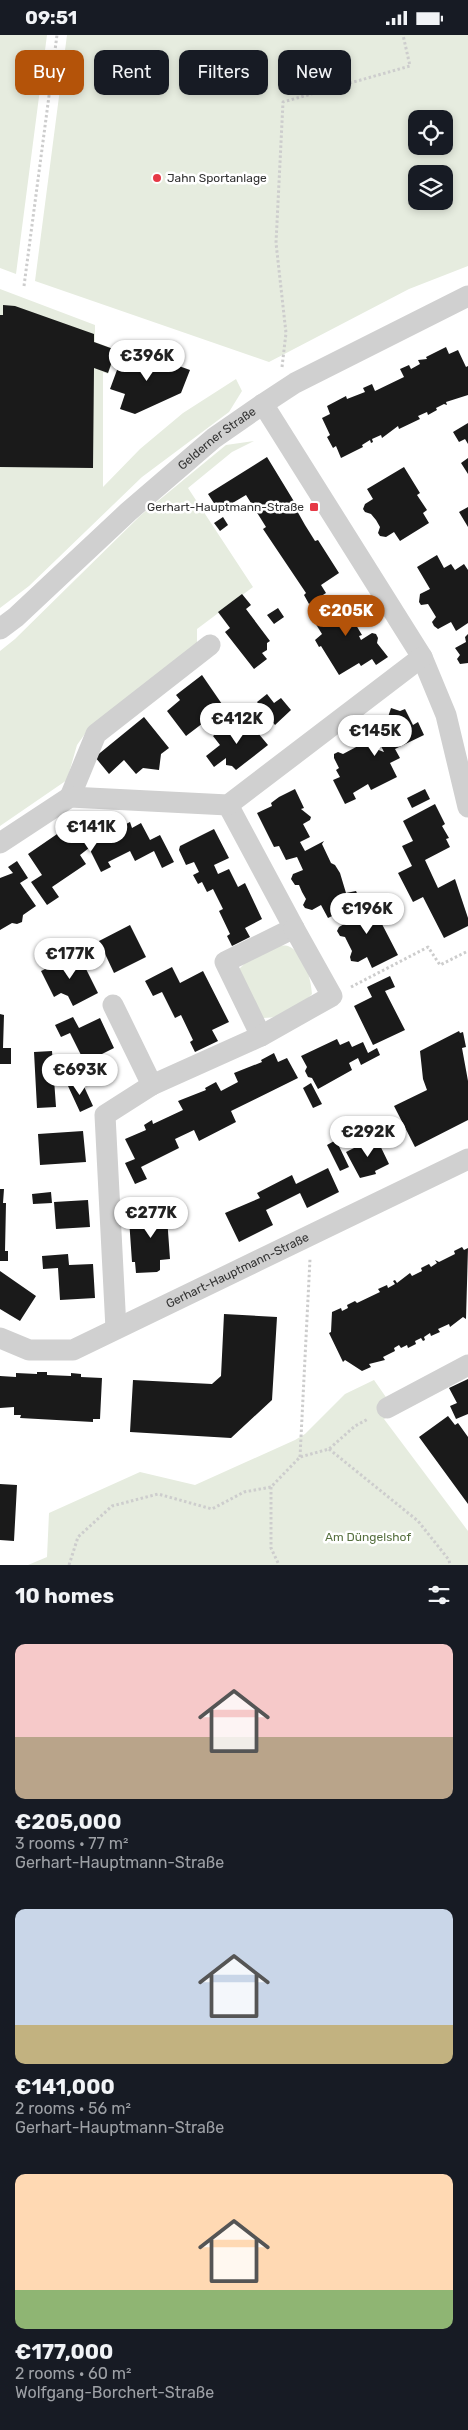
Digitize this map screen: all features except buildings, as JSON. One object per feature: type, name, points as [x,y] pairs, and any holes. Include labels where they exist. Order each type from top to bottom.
[{"type":"street","name":"Gelderner Straße","points":[[0,629],[16,617],[128,512],[214,438],[262,403],[295,383],[466,302]]},
{"type":"street","points":[[262,403],[422,657],[446,715],[468,807]]},
{"type":"street","points":[[0,843],[70,797],[96,734],[210,645]]},
{"type":"street","points":[[70,797],[228,805],[422,657]]},
{"type":"street","points":[[116,1329],[105,1115],[152,1085],[261,1036],[332,997],[228,805]]},
{"type":"street","points":[[261,1036],[225,962],[294,928]]},
{"type":"street","points":[[113,1005],[152,1085]]},
{"type":"street","name":"Gerhart-Hauptmann-Straße","points":[[0,1338],[29,1350],[73,1350],[311,1233],[468,1159]]},
{"type":"street","points":[[387,1408],[468,1365]]},
{"type":"path","points":[[24,286],[57,35]]},
{"type":"path","points":[[282,368],[286,333],[276,243],[283,102],[410,65],[403,35]]},
{"type":"path","points":[[332,997],[428,947],[440,965],[468,951]]},
{"type":"path","points":[[300,1457],[311,1233]]},
{"type":"path","points":[[69,1565],[78,1537],[112,1506],[158,1494],[212,1509],[244,1492],[271,1487],[300,1457],[329,1449],[355,1427],[387,1408]]},
{"type":"path","points":[[329,1449],[418,1521],[449,1560],[450,1565]]},
{"type":"path","points":[[271,1487],[271,1548],[279,1565]]},
{"type":"green space","points":[[0,35],[47,35],[45,50],[15,50],[15,95],[39,95],[16,274],[0,268]]},
{"type":"green space","points":[[67,35],[468,35],[468,266],[409,289],[269,362],[35,281],[59,95],[84,95],[84,50],[65,50]]},
{"type":"green space","points":[[0,289],[95,325],[95,342],[117,350],[108,374],[103,372],[103,487],[140,449],[183,413],[236,379],[242,391],[229,412],[142,477],[29,586],[0,608]]},
{"type":"green space","points":[[254,441],[232,452],[188,488],[253,587],[197,629],[197,645],[87,731],[77,745],[67,780],[0,826],[0,651],[15,639],[141,515],[226,445]]},
{"type":"green space","points":[[272,946],[288,946],[299,954],[306,967],[312,994],[290,1012],[270,1018],[263,1018],[238,970],[249,959]]},
{"type":"green space","name":"Am Düngelshof","points":[[374,1380],[397,1413],[384,1419],[468,1531],[468,1565],[28,1565],[47,1557],[49,1513],[140,1472],[195,1485],[295,1440],[305,1434],[345,1394]]},
{"type":"place","name":"Jahn Sportanlage","points":[[157,178]]},
{"type":"place","name":"Gerhart-Hauptmann-Straße","points":[[314,507]]}]
